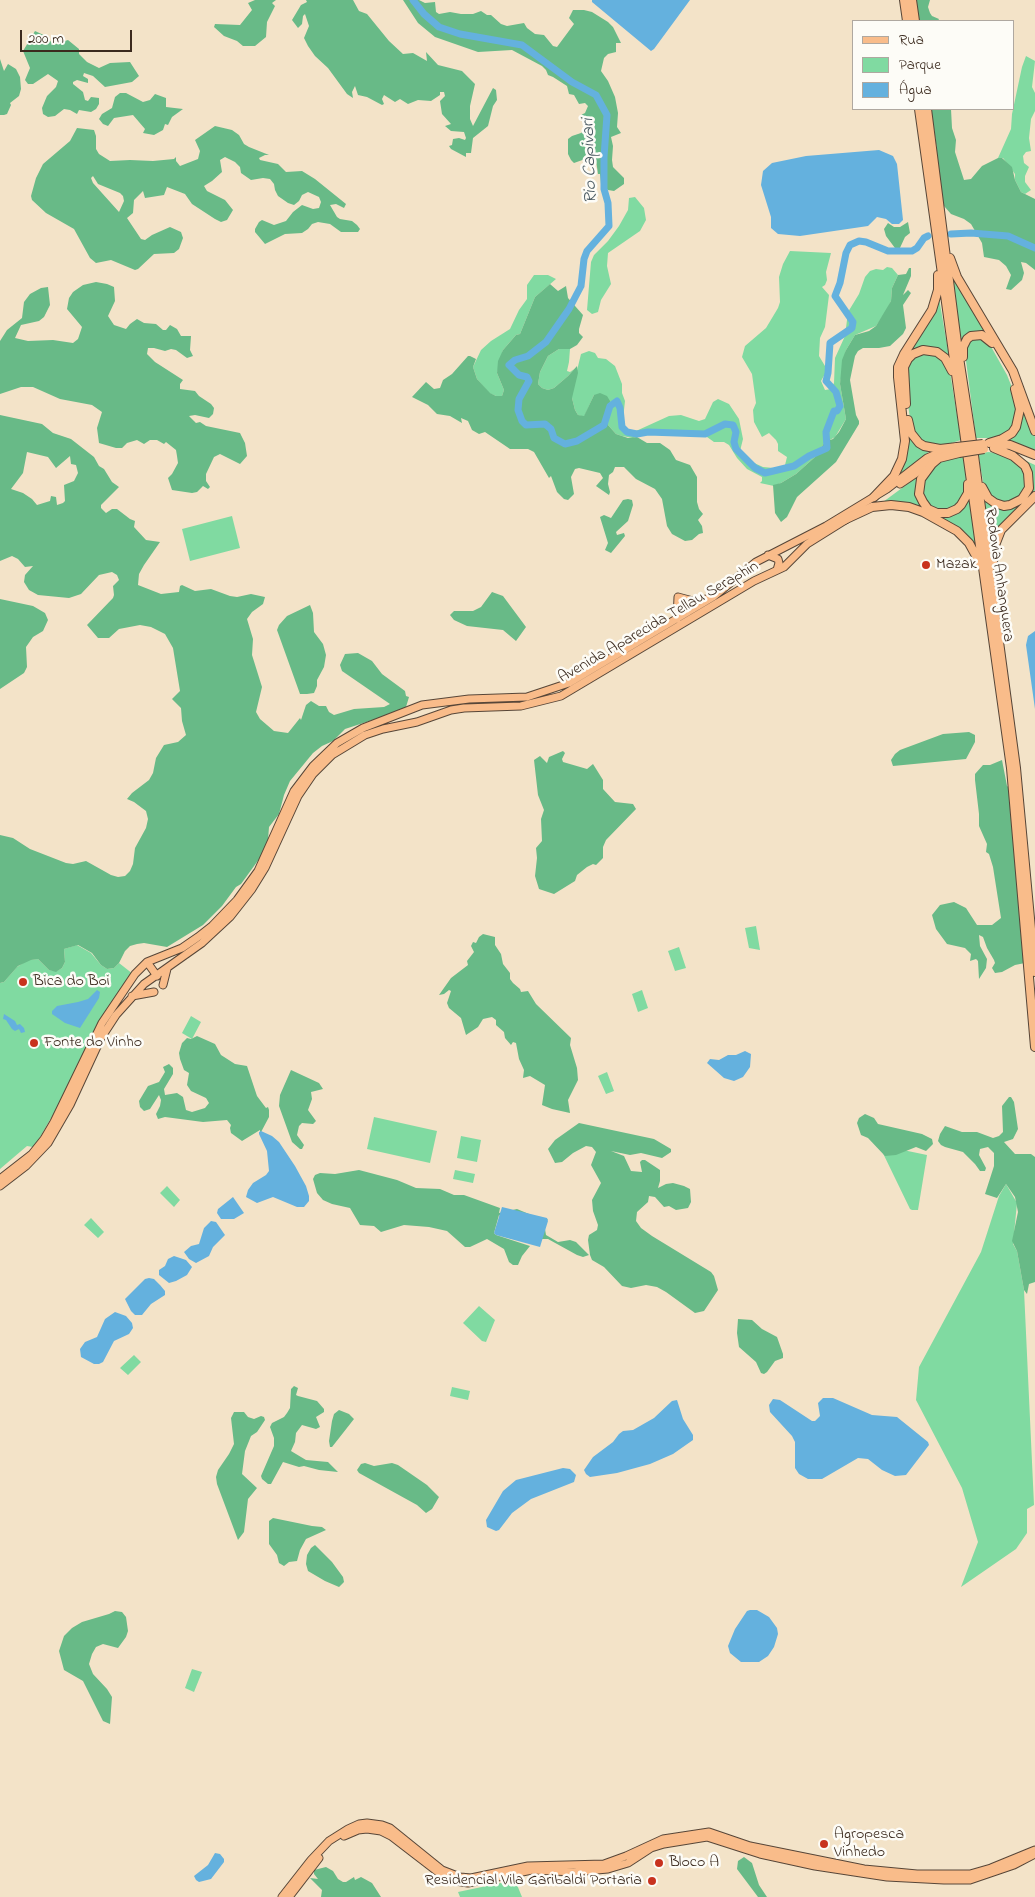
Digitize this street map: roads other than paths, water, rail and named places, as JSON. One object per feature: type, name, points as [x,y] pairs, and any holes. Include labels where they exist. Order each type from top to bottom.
[{"type":"highway","points":[[904,0],[907,20]]},
{"type":"highway","points":[[912,0],[915,20]]},
{"type":"highway","name":"Rodovia Anhanguera","points":[[920,110],[961,414],[972,465]]},
{"type":"highway","name":"Rodovia Anhanguera","points":[[927,110],[966,401],[972,465],[1016,768],[1035,972]]},
{"type":"highway","points":[[942,219],[955,274],[1013,371],[1035,430]]},
{"type":"highway","points":[[874,497],[894,476],[904,453],[898,367],[934,304],[938,284],[938,238]]},
{"type":"highway","points":[[966,401],[963,347],[969,337],[982,335],[992,344],[1010,376],[1020,409],[1018,422],[1012,433],[987,446]]},
{"type":"highway","points":[[961,414],[952,369],[946,358],[928,349],[919,350],[913,354],[906,363],[904,377],[908,424],[911,433],[919,443],[929,448],[955,449],[1010,445],[1035,455]]},
{"type":"highway","points":[[987,446],[1016,452],[1035,460]]},
{"type":"highway","points":[[972,465],[983,491],[992,501],[1004,506],[1022,499],[1029,488],[1030,482],[1025,466],[1013,456],[987,446]]},
{"type":"highway","name":"Avenida Aparecida Tellau Seraphin","points":[[939,458],[955,449]]},
{"type":"highway","points":[[939,458],[923,475],[919,489],[923,502],[928,509],[937,513],[948,513],[961,505],[968,493],[972,465]]},
{"type":"highway","points":[[991,603],[993,557],[996,540],[1006,524],[1035,496]]},
{"type":"highway","points":[[844,520],[868,508],[891,505],[916,509],[948,525],[966,539],[976,555],[991,603]]},
{"type":"highway","name":"Rodovia Anhanguera","points":[[991,603],[1011,768],[1035,1047]]},
{"type":"main road","name":"Avenida Aparecida Tellau Seraphin","points":[[0,1179],[32,1154],[44,1140],[102,1023],[135,974],[147,962],[182,948],[198,937],[212,926],[237,900],[258,871],[294,791],[306,773],[328,749],[356,731],[422,705],[469,700],[516,699],[554,690],[569,683],[713,597],[751,565],[811,535],[874,497],[927,458],[955,449]]},
{"type":"main road","name":"Avenida Aparecida Tellau Seraphin","points":[[0,1186],[26,1166],[48,1143],[70,1105],[108,1026],[132,996],[144,984],[202,943],[230,917],[252,889],[265,868],[298,796],[319,766],[340,749],[365,735],[383,729],[421,721],[464,708],[521,706],[561,696],[746,586],[784,566],[807,544],[939,458]]},
{"type":"main road","points":[[768,555],[776,557],[779,561],[777,570]]},
{"type":"main road","points":[[677,619],[678,597],[693,601],[713,597]]},
{"type":"main road","points":[[412,708],[421,721],[425,713],[422,705]]},
{"type":"main road","points":[[147,962],[157,976]]},
{"type":"main road","points":[[163,985],[168,967]]},
{"type":"main road","points":[[135,974],[138,982],[144,984]]},
{"type":"main road","points":[[132,996],[154,992]]},
{"type":"main road","points":[[282,1897],[311,1860],[329,1842],[339,1834],[359,1824],[375,1824],[390,1828],[414,1852]]},
{"type":"main road","points":[[289,1897],[330,1847],[339,1839],[358,1830],[367,1829],[381,1831],[392,1836],[442,1870],[460,1877],[471,1878],[528,1866],[604,1864],[662,1839],[709,1832],[750,1846],[864,1868],[917,1874],[970,1874],[991,1868],[1035,1850]]},
{"type":"main road","points":[[414,1852],[409,1854],[431,1874],[446,1882],[468,1883],[532,1870],[588,1872],[608,1869],[628,1863],[651,1848],[706,1837],[760,1854],[815,1866],[887,1877],[944,1880],[970,1880],[1014,1865],[1035,1854]]},
{"type":"water","points":[[592,0],[690,0],[651,51],[592,2]]},
{"type":"water","points":[[879,150],[893,156],[897,164],[903,220],[899,224],[892,224],[886,219],[877,217],[868,226],[800,236],[778,234],[771,228],[771,217],[761,185],[763,171],[772,163],[806,156]]},
{"type":"water","points":[[1035,631],[1035,709],[1026,645],[1028,636]]},
{"type":"water","points":[[97,990],[100,992],[99,998],[80,1028],[65,1023],[52,1014],[52,1011],[57,1006],[88,999]]},
{"type":"water","points":[[4,1014],[15,1021],[17,1025],[20,1024],[25,1032],[21,1033],[19,1029],[15,1031],[12,1029],[6,1020],[3,1019]]},
{"type":"water","points":[[745,1051],[751,1054],[750,1067],[743,1077],[734,1081],[724,1078],[707,1063],[710,1059],[719,1060],[728,1055],[736,1055]]},
{"type":"water","points":[[261,1131],[279,1142],[295,1166],[306,1186],[309,1196],[309,1201],[304,1207],[297,1207],[273,1197],[257,1203],[246,1197],[253,1183],[269,1171],[267,1151],[259,1134]]},
{"type":"water","points":[[233,1197],[244,1213],[234,1219],[221,1219],[217,1213],[218,1209]]},
{"type":"water","points":[[502,1207],[547,1218],[548,1221],[540,1247],[494,1233]]},
{"type":"water","points":[[211,1221],[216,1222],[225,1235],[213,1247],[209,1256],[196,1263],[189,1259],[184,1252],[191,1246],[199,1244],[204,1228]]},
{"type":"water","points":[[174,1256],[186,1260],[192,1267],[187,1275],[169,1283],[159,1275],[159,1270],[165,1266],[168,1259]]},
{"type":"water","points":[[145,1279],[154,1279],[160,1285],[165,1291],[165,1295],[151,1304],[142,1315],[135,1315],[125,1299]]},
{"type":"water","points":[[115,1312],[126,1316],[132,1323],[133,1328],[129,1334],[114,1341],[103,1362],[99,1364],[94,1364],[81,1357],[80,1349],[85,1342],[97,1337],[105,1319]]},
{"type":"water","points":[[823,1398],[833,1398],[872,1415],[897,1417],[928,1442],[929,1445],[906,1475],[895,1476],[882,1470],[868,1459],[858,1458],[822,1479],[808,1479],[799,1474],[795,1468],[795,1442],[792,1436],[770,1412],[769,1405],[773,1399],[780,1400],[812,1421],[815,1421],[820,1416],[818,1403]]},
{"type":"water","points":[[677,1400],[683,1419],[693,1435],[693,1440],[673,1454],[650,1464],[617,1473],[590,1477],[586,1474],[584,1470],[593,1457],[613,1442],[619,1434],[623,1431],[633,1430],[654,1418],[672,1401]]},
{"type":"water","points":[[563,1468],[570,1469],[576,1475],[574,1482],[531,1499],[512,1513],[499,1530],[496,1531],[487,1527],[486,1520],[503,1491],[516,1480]]},
{"type":"water","points":[[757,1610],[769,1617],[777,1628],[778,1634],[774,1647],[768,1656],[759,1662],[741,1662],[730,1653],[728,1646],[735,1629],[747,1611]]},
{"type":"water","points":[[215,1853],[220,1854],[224,1862],[211,1879],[199,1882],[194,1876],[208,1865]]},
{"type":"waterway","name":"Rio Capivari","points":[[413,0],[424,14],[439,27],[460,34],[522,45],[572,82],[596,95],[607,115],[604,189],[608,203],[609,226],[587,251],[584,259],[581,286],[569,309],[546,342],[528,356],[515,360],[509,365],[519,375],[527,377],[529,381],[519,399],[518,410],[522,421],[526,425],[545,424],[551,429],[554,438],[565,444],[577,441],[604,425],[610,406],[617,401],[620,408],[622,427],[627,432],[637,434],[648,432],[705,434],[725,424],[733,425],[736,432],[734,442],[736,449],[755,468],[765,473],[794,466],[809,456],[827,448],[826,432],[834,411],[837,411],[840,406],[836,392],[826,381],[830,343],[852,328],[853,322],[835,296],[840,283],[846,253],[850,245],[859,241],[888,251],[912,251],[928,236]]},
{"type":"waterway","name":"Rio Capivari","points":[[951,234],[971,233],[1008,236],[1035,248]]},
{"type":"place","name":"Mazak","points":[[926,565]]},
{"type":"place","name":"Bica do Boi","points":[[23,982]]},
{"type":"place","name":"Fonte do Vinho","points":[[34,1043]]},
{"type":"place","name":"Agropesca Vinhedo","points":[[824,1844]]},
{"type":"place","name":"Bloco A","points":[[659,1863]]},
{"type":"place","name":"Residencial Vila Garibaldi Portaria","points":[[652,1881]]}]
